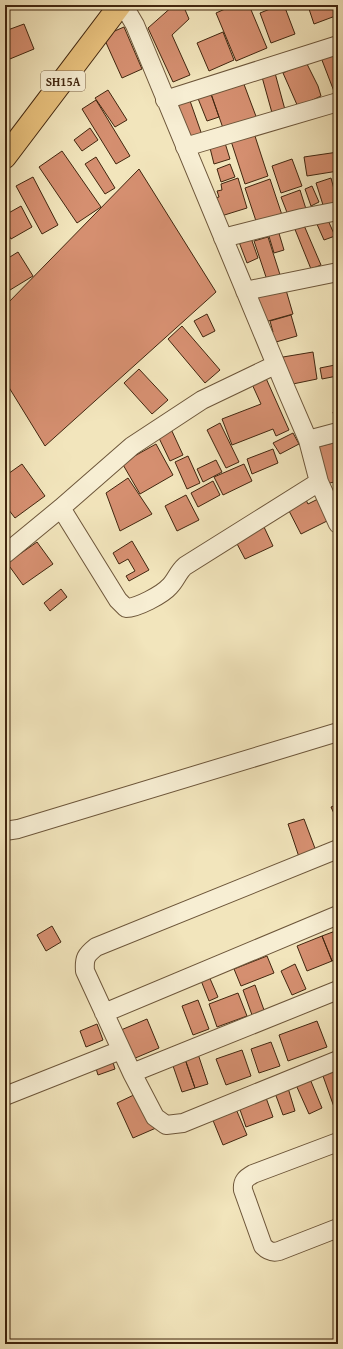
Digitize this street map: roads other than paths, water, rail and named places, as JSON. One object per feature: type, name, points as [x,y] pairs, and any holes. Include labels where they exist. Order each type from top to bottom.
[{"type":"main road","name":"SH15A","points":[[5,157],[121,5]]},
{"type":"street","points":[[121,5],[135,25],[275,364],[308,440],[319,482],[337,518]]},
{"type":"street","points":[[165,100],[338,45]]},
{"type":"street","points":[[185,147],[338,102]]},
{"type":"street","points":[[223,238],[302,218],[338,211]]},
{"type":"street","points":[[245,291],[338,272]]},
{"type":"street","points":[[5,554],[61,508],[132,446],[202,400],[275,364]]},
{"type":"street","points":[[308,440],[338,432]]},
{"type":"street","points":[[61,508],[118,600],[126,608],[132,608],[140,605],[169,587],[185,566],[319,482]]},
{"type":"street","points":[[5,831],[18,829],[338,732]]},
{"type":"street","points":[[338,849],[96,946],[88,954],[84,962],[85,971],[121,1050],[154,1117],[166,1125],[183,1123],[338,1060]]},
{"type":"street","points":[[104,1013],[338,915]]},
{"type":"street","points":[[132,1073],[338,990]]},
{"type":"street","points":[[5,1096],[121,1050]]},
{"type":"street","points":[[338,1142],[253,1174],[246,1178],[243,1183],[243,1190],[263,1246],[268,1251],[278,1251],[338,1228]]}]
